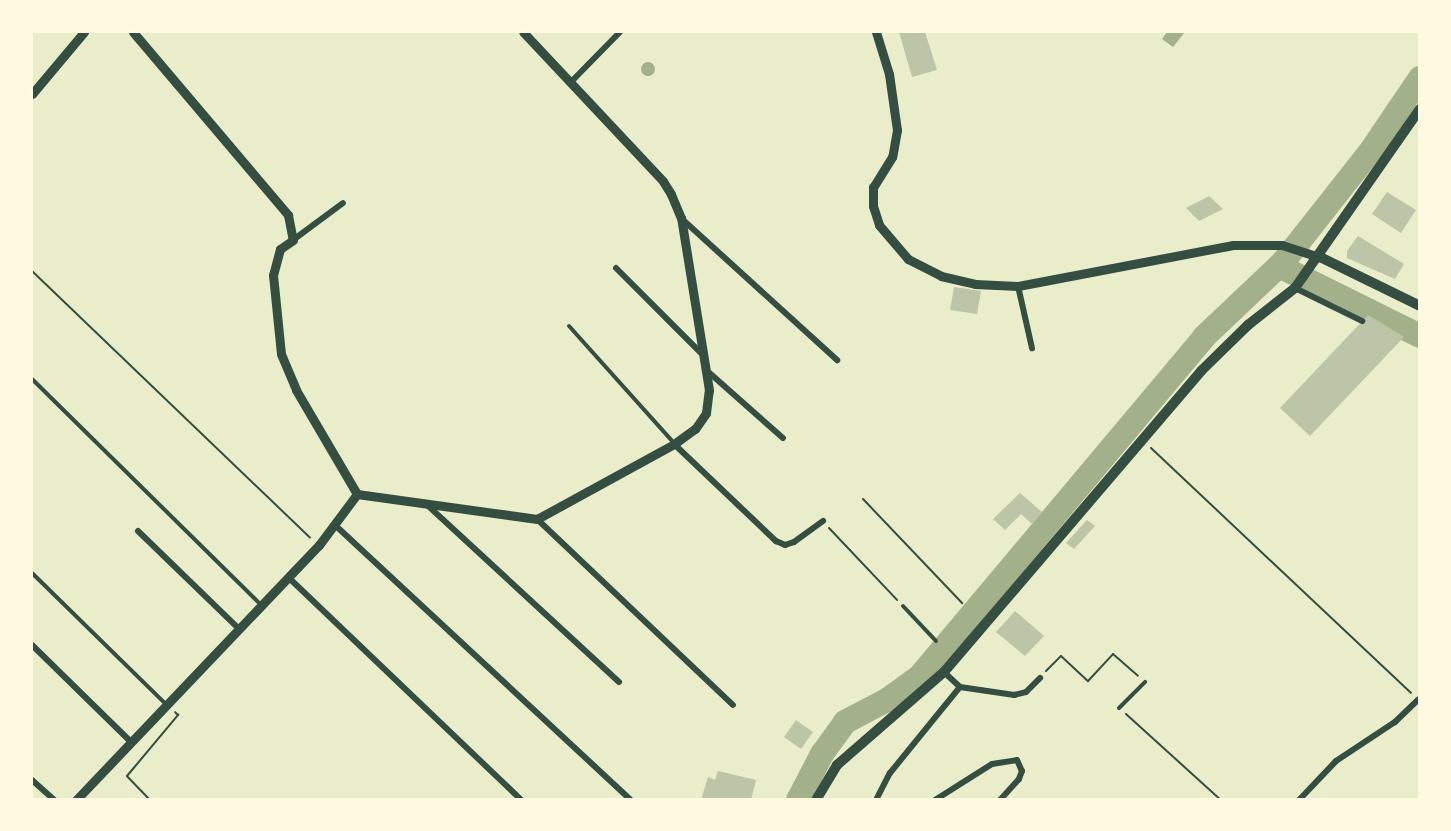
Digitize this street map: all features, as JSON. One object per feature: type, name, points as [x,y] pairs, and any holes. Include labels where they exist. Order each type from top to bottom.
[{"type":"main road","points":[[816,800],[837,765],[944,672],[1201,371],[1248,325],[1295,288],[1320,257],[1419,109]]},
{"type":"main road","points":[[1320,257],[1419,306]]},
{"type":"street","points":[[32,94],[84,32]]},
{"type":"street","points":[[133,32],[288,215],[293,240]]},
{"type":"street","points":[[523,32],[663,181],[681,218],[701,353],[709,390],[706,413],[695,429],[674,444],[537,519]]},
{"type":"street","points":[[571,82],[620,32]]},
{"type":"street","points":[[876,32],[890,74],[897,130],[892,158],[873,187],[873,206],[879,225],[908,259],[941,276],[975,284],[1018,286],[1202,249],[1282,245],[1320,257]]},
{"type":"street","points":[[343,203],[280,249],[274,262],[273,293],[282,354],[296,390],[357,494]]},
{"type":"street","points":[[681,218],[837,360]]},
{"type":"street","points":[[615,268],[701,353]]},
{"type":"street","points":[[1018,286],[1032,348]]},
{"type":"street","points":[[1295,288],[1362,321]]},
{"type":"street","points":[[705,369],[783,438]]},
{"type":"street","points":[[674,444],[776,541],[785,545],[794,542],[823,521]]},
{"type":"street","points":[[357,494],[537,519],[733,705]]},
{"type":"street","points":[[76,800],[319,545],[336,526],[357,494]]},
{"type":"street","points":[[424,502],[619,682]]},
{"type":"street","points":[[336,526],[630,799]]},
{"type":"street","points":[[138,531],[239,629]]},
{"type":"street","points":[[288,577],[521,800]]},
{"type":"street","points":[[32,645],[131,741]]},
{"type":"street","points":[[944,672],[960,687],[1014,695],[1026,692],[1040,678]]},
{"type":"street","points":[[876,800],[890,773],[960,687]]},
{"type":"street","points":[[1299,800],[1336,761],[1395,722],[1418,700]]},
{"type":"street","points":[[939,798],[992,764],[1017,760],[1022,771],[1019,779],[1000,800]]},
{"type":"street","points":[[32,780],[54,800]]},
{"type":"lane","points":[[569,326],[674,444]]},
{"type":"lane","points":[[32,379],[262,605]]},
{"type":"lane","points":[[32,573],[166,704]]},
{"type":"lane","points":[[903,606],[936,641]]},
{"type":"lane","points":[[1119,708],[1145,682]]},
{"type":"path","points":[[32,271],[319,545]]},
{"type":"path","points":[[1141,439],[1418,700]]},
{"type":"path","points":[[863,499],[962,603]]},
{"type":"path","points":[[823,521],[903,606]]},
{"type":"path","points":[[1040,678],[1061,656],[1088,681],[1113,654],[1145,682]]},
{"type":"path","points":[[150,800],[127,776],[178,715],[166,704]]},
{"type":"path","points":[[1119,708],[1221,800]]},
{"type":"shaded area","points":[[1167,32],[1185,32],[1173,47],[1162,39]]},
{"type":"shaded area","points":[[645,62],[651,62],[655,69],[651,76],[645,76],[641,72],[641,66]]},
{"type":"building","points":[[899,32],[925,32],[937,70],[912,77]]},
{"type":"building","points":[[1387,192],[1416,210],[1401,233],[1372,214]]},
{"type":"building","points":[[1209,196],[1223,209],[1199,221],[1186,208]]},
{"type":"building","points":[[1358,236],[1404,264],[1395,279],[1347,258],[1347,251]]},
{"type":"building","points":[[954,287],[981,291],[977,314],[950,310]]},
{"type":"building","points":[[1368,315],[1404,337],[1310,436],[1280,408]]},
{"type":"building","points":[[1020,493],[1042,512],[1032,524],[1021,514],[1005,530],[993,519]]},
{"type":"building","points":[[1087,520],[1095,526],[1074,549],[1066,543]]},
{"type":"building","points":[[1015,611],[1044,636],[1025,656],[996,632]]},
{"type":"building","points":[[796,720],[813,732],[801,749],[784,737]]},
{"type":"building","points":[[718,771],[756,780],[751,800],[701,800],[708,777],[715,780]]},
{"type":"waterway","points":[[798,800],[822,754],[845,722],[887,700],[920,676],[1204,337],[1284,261],[1372,149],[1420,78]]},
{"type":"waterway","points":[[1279,266],[1420,336]]}]
